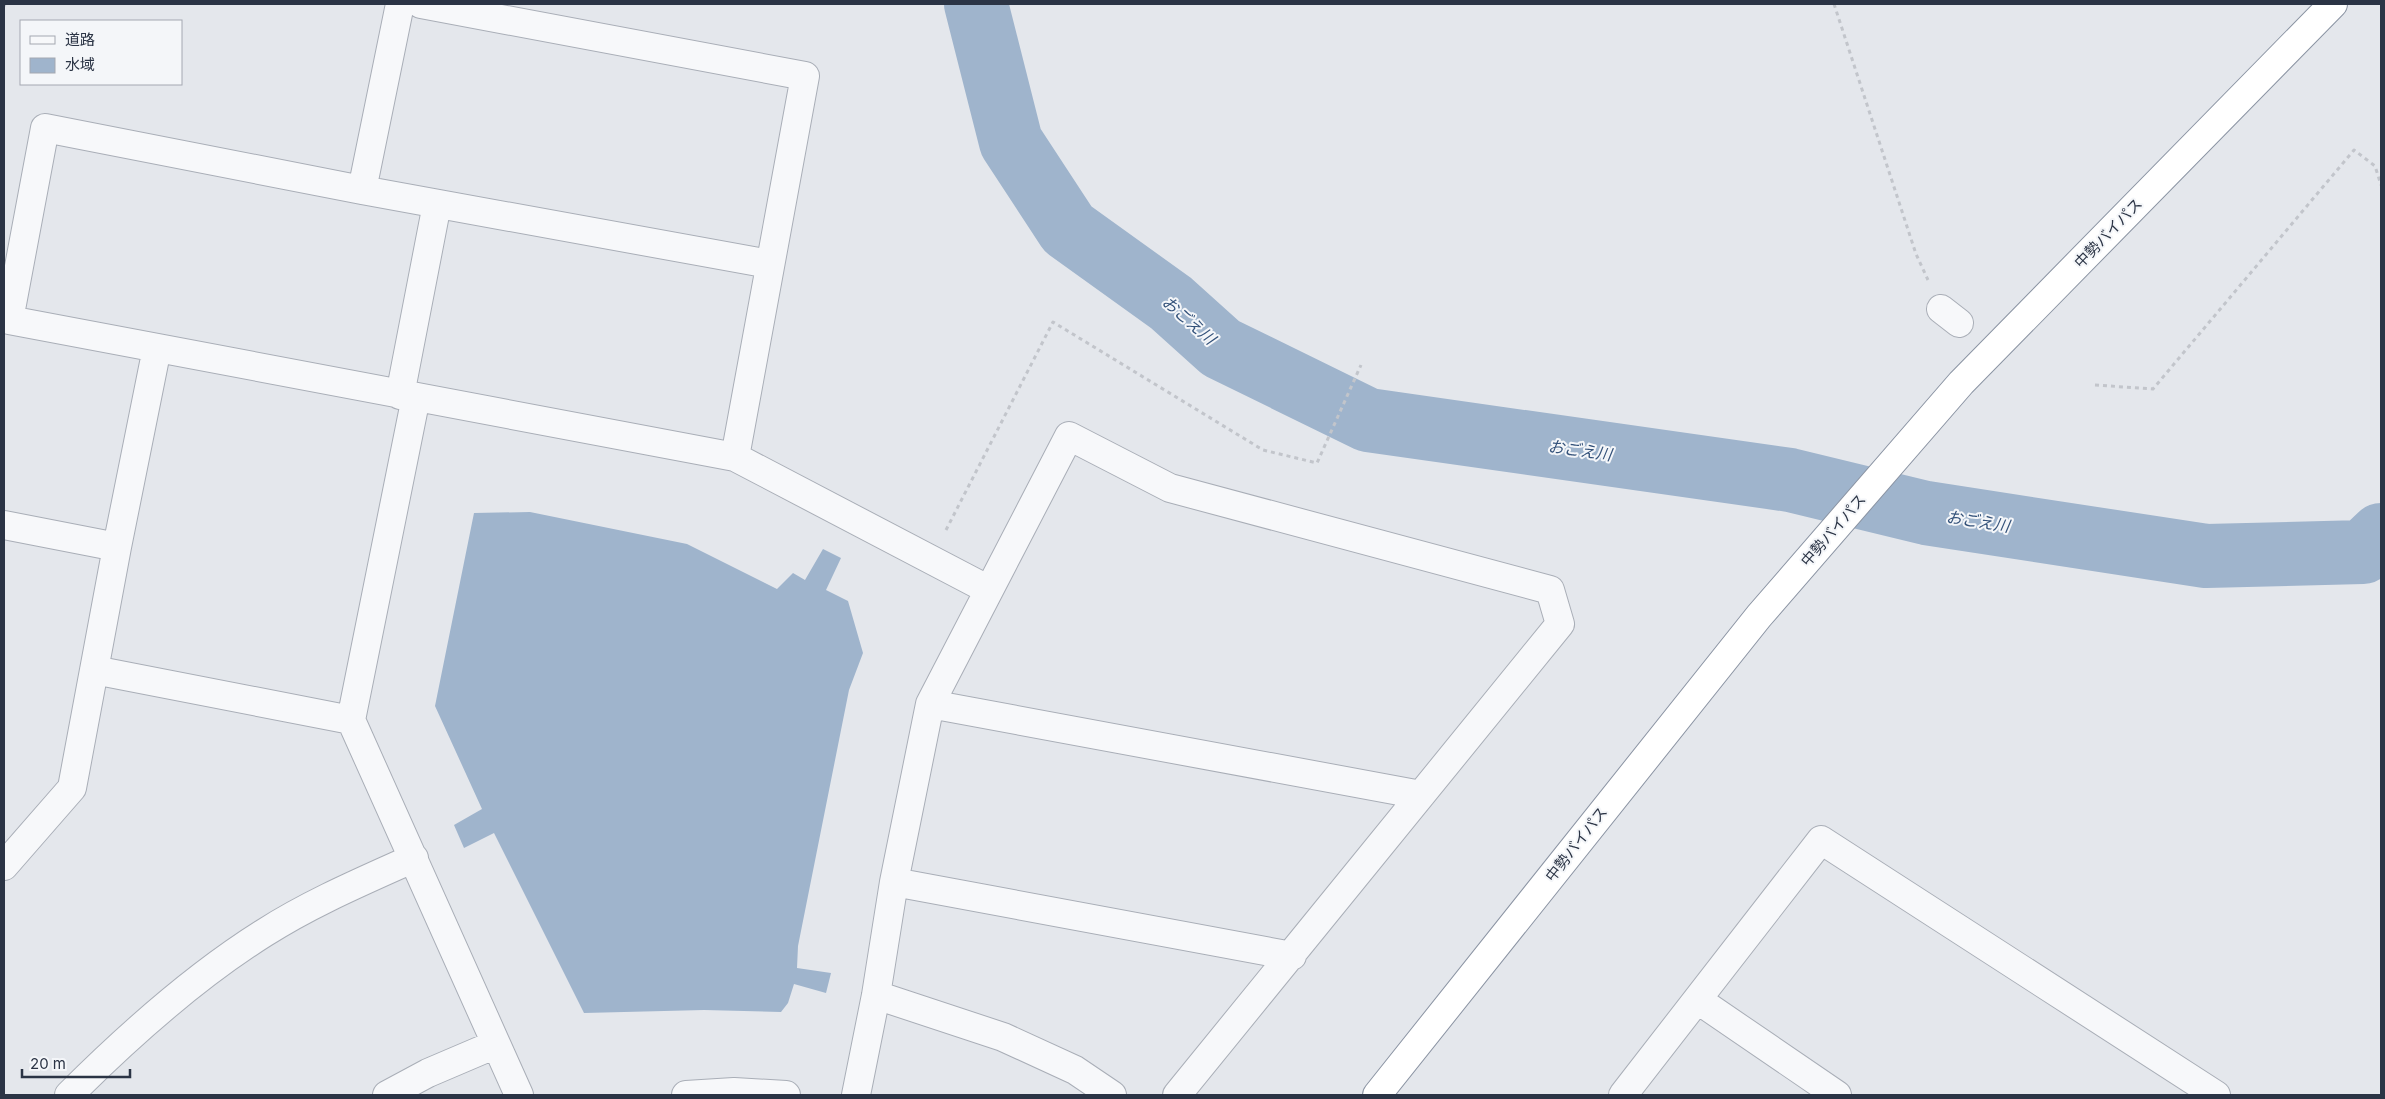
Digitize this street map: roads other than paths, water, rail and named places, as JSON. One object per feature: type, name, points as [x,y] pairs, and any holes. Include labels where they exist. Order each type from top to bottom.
[{"type":"highway","name":"中勢バイパス","points":[[1377,1095],[1758,616],[1961,383],[2333,4]]},
{"type":"street","points":[[362,190],[400,4]]},
{"type":"street","points":[[421,4],[805,76],[735,457]]},
{"type":"street","points":[[769,264],[362,190],[45,128],[9,320],[735,457],[989,590]]},
{"type":"street","points":[[437,204],[408,396],[351,720],[519,1095]]},
{"type":"street","points":[[4,866],[72,788],[117,547],[157,348]]},
{"type":"street","points":[[856,1095],[876,995],[894,882],[930,704],[1069,436],[1170,488],[1550,590],[1560,624],[1292,956],[1177,1095]]},
{"type":"street","points":[[4,525],[117,547]]},
{"type":"street","points":[[94,670],[351,720]]},
{"type":"street","points":[[930,704],[1421,795]]},
{"type":"street","points":[[1623,1095],[1821,840],[2216,1095]]},
{"type":"street","points":[[69,1095],[202,976],[264,933],[323,899],[414,858]]},
{"type":"street","points":[[894,882],[1292,956]]},
{"type":"street","points":[[876,995],[1003,1037],[1075,1070],[1112,1095]]},
{"type":"street","points":[[1698,1000],[1837,1095]]},
{"type":"street","points":[[387,1095],[428,1073],[496,1044]]},
{"type":"street","points":[[686,1095],[734,1092],[786,1095]]},
{"type":"water","points":[[530,512],[687,544],[777,589],[793,573],[805,580],[823,549],[841,558],[826,590],[848,601],[863,653],[849,690],[798,946],[797,968],[831,973],[826,993],[794,984],[788,1003],[781,1012],[704,1010],[584,1013],[494,833],[464,848],[454,825],[482,809],[435,706],[474,513]]},
{"type":"waterway","name":"おごえ川","points":[[976,4],[1011,142],[1068,229],[1171,303],[1221,348],[1368,420],[1790,480],[1926,513],[2206,556],[2363,552],[2381,535]]}]
